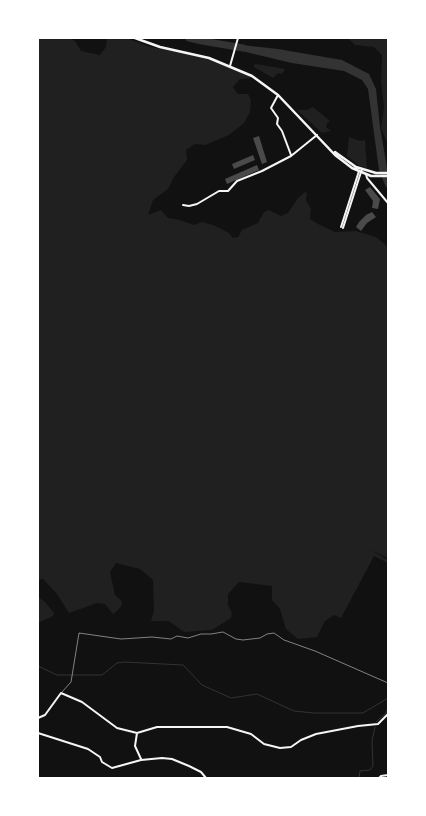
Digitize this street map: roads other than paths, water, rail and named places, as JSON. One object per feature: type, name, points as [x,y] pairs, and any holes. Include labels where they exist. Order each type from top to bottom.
[{"type":"main road","points":[[135,38],[160,47],[209,58],[252,76],[278,95],[344,162],[371,176],[388,174]]},
{"type":"main road","points":[[360,171],[388,174]]},
{"type":"street","points":[[230,66],[238,38]]},
{"type":"street","points":[[278,95],[271,108],[278,118],[277,124],[282,131],[291,156]]},
{"type":"street","points":[[183,205],[197,204],[219,191],[228,191],[236,182],[291,156],[316,135]]},
{"type":"street","points":[[342,227],[360,171]]},
{"type":"street","points":[[366,174],[367,178],[388,203]]},
{"type":"street","points":[[38,718],[45,715],[61,693],[82,702],[117,728],[137,733],[157,727],[227,727],[251,734],[264,744],[280,748],[291,747],[301,740],[316,734],[378,724],[388,714]]},
{"type":"street","points":[[38,732],[88,750],[100,756],[102,762],[112,768],[141,760],[172,759],[201,772],[206,778]]},
{"type":"street","points":[[137,733],[135,746],[141,760]]},
{"type":"street","points":[[379,778],[388,775]]},
{"type":"street","points":[[332,778],[340,778]]},
{"type":"lane","points":[[61,693],[72,682],[72,672],[80,633],[121,638],[152,637],[171,639],[176,636],[188,638],[201,634],[223,632],[236,639],[243,640],[274,634],[284,640],[315,651],[388,683]]},
{"type":"waterway","points":[[189,38],[243,48]]},
{"type":"waterway","points":[[38,666],[57,675],[102,675],[117,663],[124,662],[183,665],[202,685],[231,698],[257,694],[294,711],[314,713],[363,713],[388,698]]},
{"type":"waterway","points":[[376,722],[386,713],[388,708]]},
{"type":"waterway","points":[[359,778],[360,771],[370,770],[373,766],[372,741],[375,727]]}]
